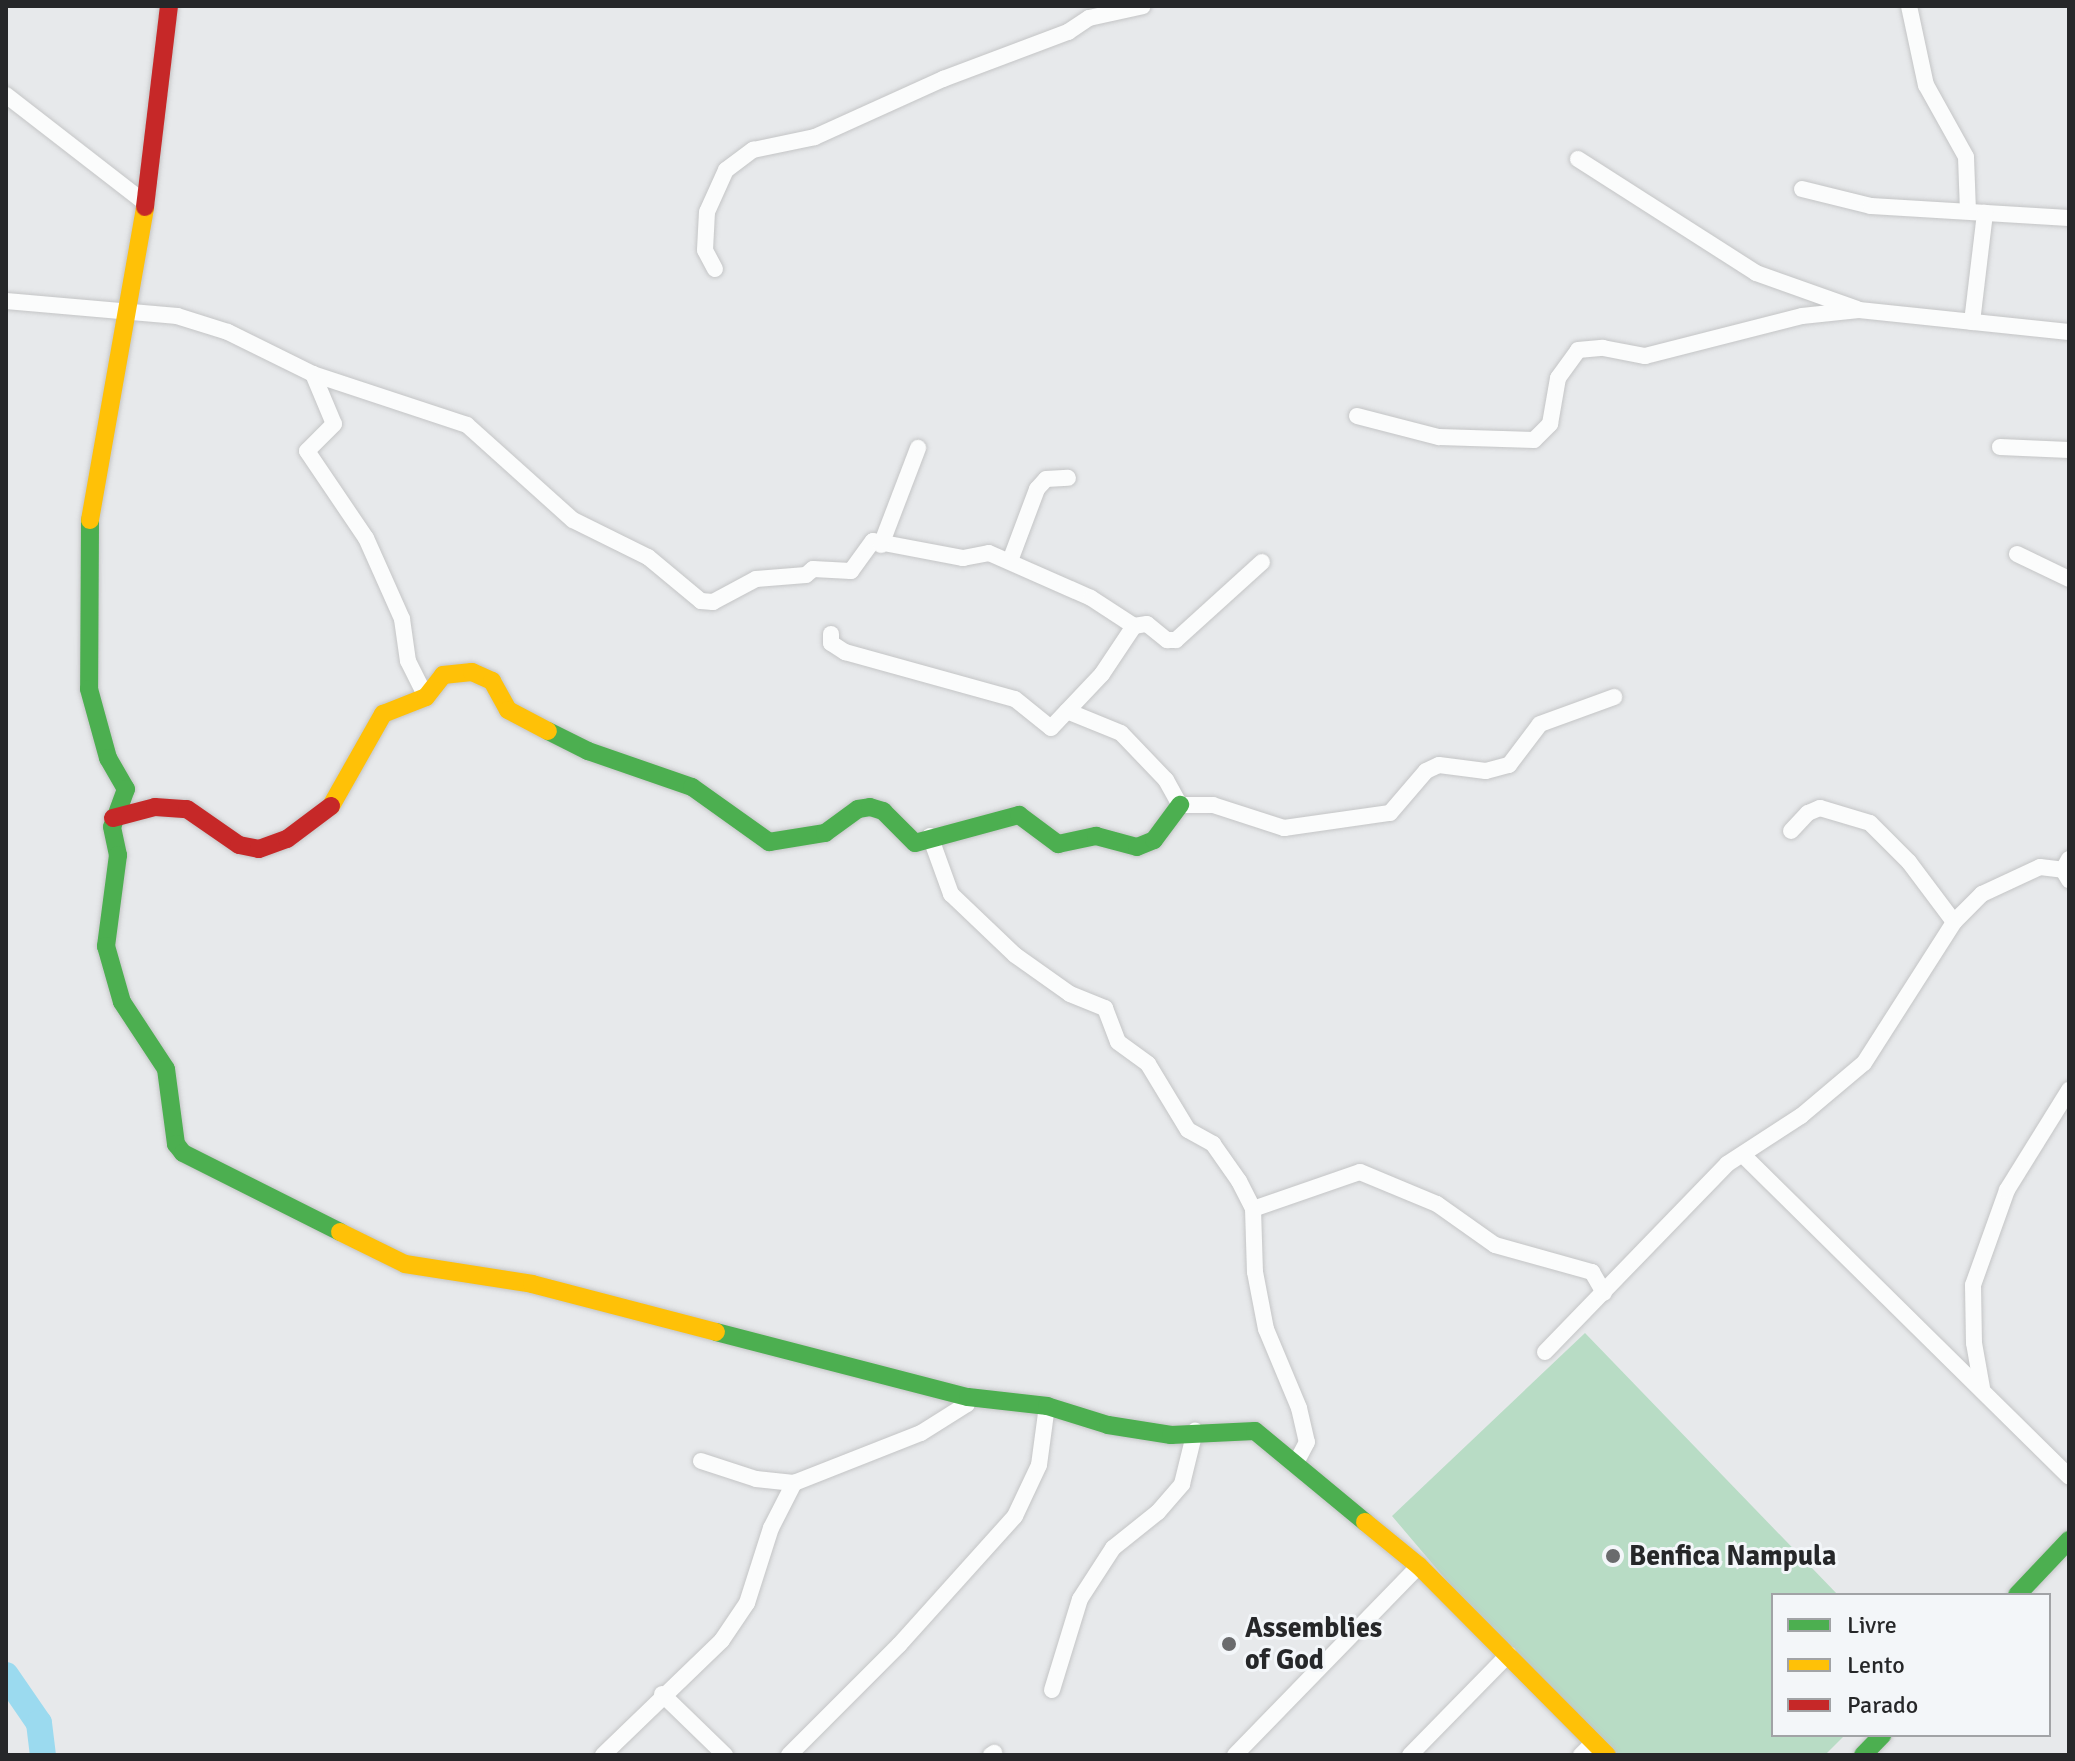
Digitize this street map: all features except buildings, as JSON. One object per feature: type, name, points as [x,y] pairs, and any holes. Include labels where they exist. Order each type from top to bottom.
[{"type":"street","points":[[169,6],[145,203],[124,308],[89,524],[89,689],[108,758],[126,789],[113,818],[118,855],[106,946],[122,1002],[166,1069],[176,1144],[183,1153],[405,1264],[532,1284],[968,1397],[1047,1406],[1108,1425],[1171,1435],[1195,1431],[1255,1431],[1296,1463],[1361,1523],[1419,1566],[1509,1654],[1594,1751]]},
{"type":"street","points":[[715,269],[705,250],[707,212],[726,170],[753,150],[815,137],[943,79],[1068,32],[1089,18],[1143,6]]},
{"type":"street","points":[[1909,6],[1926,85],[1966,157],[1976,212],[1972,322]]},
{"type":"street","points":[[6,95],[145,203]]},
{"type":"street","points":[[1578,159],[1756,273],[1859,310]]},
{"type":"street","points":[[1802,189],[1871,206],[2069,218]]},
{"type":"street","points":[[6,301],[69,309],[124,308],[177,316],[228,332],[313,374],[467,425],[573,520],[648,557],[701,601],[713,602],[756,579],[806,575],[813,569],[851,571],[869,542],[963,558],[989,553],[1091,598],[1134,626],[1147,624],[1167,640],[1176,640],[1262,562]]},
{"type":"street","points":[[1357,416],[1439,437],[1534,440],[1550,424],[1558,378],[1578,350],[1603,348],[1645,356],[1802,316],[1859,310],[2069,332]]},
{"type":"street","points":[[313,374],[334,424],[307,451],[372,550],[402,619],[408,661],[426,697]]},
{"type":"street","points":[[2000,447],[2069,450]]},
{"type":"street","points":[[881,545],[918,448]]},
{"type":"street","points":[[1010,561],[1037,489],[1046,479],[1068,478]]},
{"type":"street","points":[[2017,554],[2069,579]]},
{"type":"street","points":[[831,634],[831,643],[845,652],[1015,699],[1047,729],[1060,723],[1067,711],[1102,674],[1134,626]]},
{"type":"street","points":[[113,818],[155,807],[187,809],[239,845],[259,849],[287,839],[328,811],[383,714],[426,697],[443,675],[472,672],[492,681],[508,710],[588,751],[692,787],[769,842],[825,833],[858,809],[870,807],[883,811],[915,843],[930,836],[1019,815],[1058,844],[1096,836],[1137,847],[1154,840],[1180,805]]},
{"type":"street","points":[[1180,805],[1213,805],[1284,828],[1390,813],[1426,771],[1439,765],[1486,771],[1509,765],[1540,724],[1614,697]]},
{"type":"street","points":[[1067,711],[1121,733],[1166,780],[1180,805]]},
{"type":"street","points":[[1791,831],[1820,808],[1870,823],[1909,862],[1954,922]]},
{"type":"street","points":[[930,836],[951,894],[1015,955],[1070,994],[1105,1008],[1118,1042],[1148,1064],[1188,1130],[1213,1144],[1253,1209],[1261,1308],[1299,1408],[1307,1442],[1296,1463]]},
{"type":"street","points":[[1545,1352],[1727,1164],[1745,1157],[1864,1063],[1954,922],[1982,894],[2040,867],[2067,869]]},
{"type":"street","points":[[1983,1390],[1974,1343],[1973,1285],[2007,1190],[2069,1090]]},
{"type":"street","points":[[1745,1157],[2069,1476]]},
{"type":"street","points":[[1253,1209],[1360,1172],[1437,1204],[1495,1245],[1592,1272],[1604,1293]]},
{"type":"street","points":[[701,1461],[756,1479],[794,1483],[921,1433],[967,1404],[968,1397]]},
{"type":"street","points":[[789,1755],[899,1645],[1015,1516],[1039,1465],[1047,1406]]},
{"type":"street","points":[[1052,1690],[1080,1599],[1113,1548],[1158,1512],[1182,1484],[1195,1431]]},
{"type":"street","points":[[603,1755],[662,1694],[722,1640],[747,1603],[771,1528],[794,1483]]},
{"type":"street","points":[[2019,1593],[2065,1553]]},
{"type":"street","points":[[1235,1755],[1419,1566]]},
{"type":"street","points":[[1410,1755],[1509,1654]]},
{"type":"street","points":[[662,1694],[725,1755]]},
{"type":"street","points":[[1863,1755],[1880,1737]]},
{"type":"green space","name":"Benfica Nampula","points":[[1585,1333],[1836,1593],[1771,1593],[1771,1737],[1843,1737],[1825,1755],[1607,1755],[1509,1654],[1392,1516]]},
{"type":"waterway","points":[[6,1675],[39,1723],[43,1755]]},
{"type":"traffic: fast","points":[[90,520],[89,689],[108,758],[126,789],[112,827],[118,855],[106,946],[122,1002],[166,1069],[176,1144],[183,1153],[340,1232]]},
{"type":"traffic: fast","points":[[548,731],[588,751],[692,787],[769,842],[825,833],[858,809],[870,807],[883,811],[915,843],[1019,815],[1058,844],[1096,836],[1137,847],[1154,840],[1180,805]]},
{"type":"traffic: fast","points":[[716,1332],[968,1397],[1047,1406],[1108,1425],[1171,1435],[1255,1431],[1365,1522]]},
{"type":"traffic: fast","points":[[2019,1593],[2069,1540]]},
{"type":"traffic: fast","points":[[1863,1755],[1880,1737]]},
{"type":"traffic: slow","points":[[90,520],[145,207]]},
{"type":"traffic: slow","points":[[331,806],[383,714],[426,697],[443,675],[472,672],[492,681],[508,710],[548,731]]},
{"type":"traffic: slow","points":[[340,1232],[405,1264],[532,1284],[716,1332]]},
{"type":"traffic: slow","points":[[1365,1522],[1419,1566],[1607,1755]]},
{"type":"traffic: jam","points":[[145,207],[169,6]]},
{"type":"traffic: jam","points":[[113,818],[155,807],[187,809],[239,845],[259,849],[287,839],[331,806]]},
{"type":"place","name":"Benfica Nampula","points":[[1613,1556]]},
{"type":"place","name":"Assemblies of God","points":[[1229,1644]]}]
